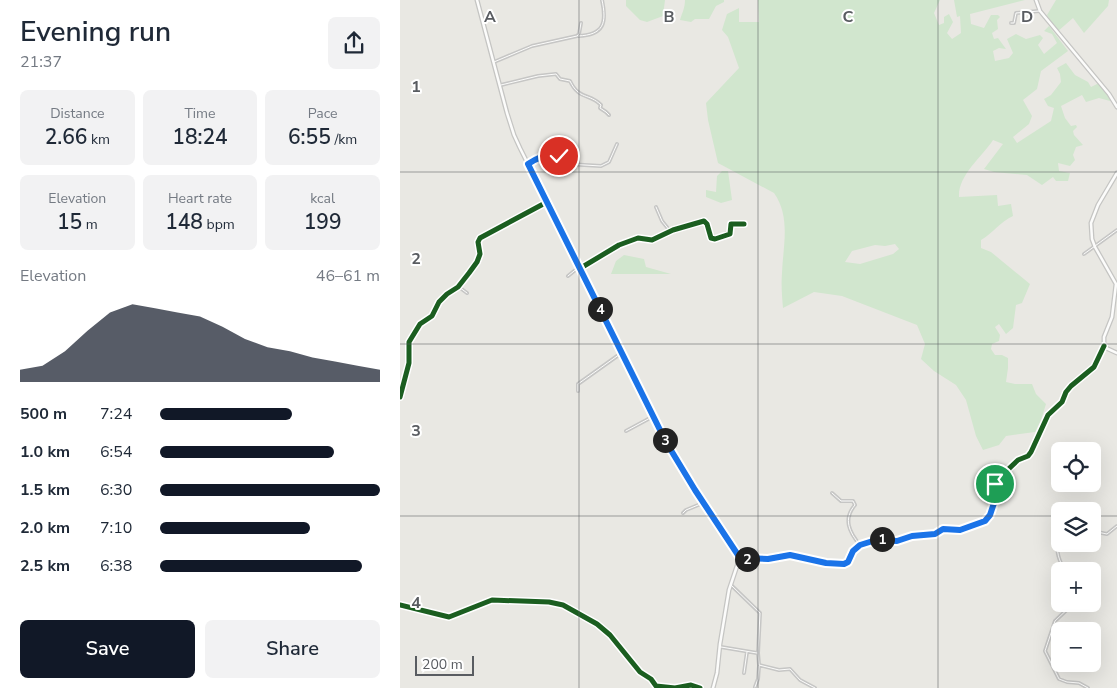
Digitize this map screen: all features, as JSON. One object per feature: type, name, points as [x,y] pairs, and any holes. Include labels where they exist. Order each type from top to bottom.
[{"type":"main road","points":[[476,0],[514,135],[621,354],[675,458],[740,558],[731,585],[713,688]]},
{"type":"main road","points":[[1036,0],[1040,11],[1109,94],[1117,107]]},
{"type":"main road","points":[[1117,173],[1098,205],[1091,223],[1092,239],[1116,284],[1112,317],[1104,337],[1104,346],[1117,353]]},
{"type":"street","points":[[493,62],[532,46],[598,32],[601,29],[605,11],[602,0]]},
{"type":"street","points":[[1011,23],[1014,23],[1016,13],[1040,11]]},
{"type":"street","points":[[577,36],[581,24]]},
{"type":"street","points":[[500,85],[538,76],[556,74],[560,79],[570,81],[580,94],[599,102],[600,108],[609,115]]},
{"type":"street","points":[[528,164],[547,155],[555,154],[568,164],[601,166],[608,162],[617,144]]},
{"type":"street","points":[[400,397],[409,363],[409,342],[420,324],[432,316],[439,302],[446,294],[459,286],[477,262],[480,254],[478,242],[480,238],[547,202]]},
{"type":"street","points":[[656,207],[662,221],[670,232]]},
{"type":"street","points":[[568,276],[619,245],[638,238],[652,240],[704,221],[707,224],[711,238],[715,239],[730,234],[731,224],[744,224]]},
{"type":"street","points":[[1084,254],[1117,230]]},
{"type":"street","points":[[459,286],[467,293]]},
{"type":"street","points":[[740,558],[768,559],[790,555],[826,563],[844,564],[848,562],[853,551],[860,545],[876,540],[882,539],[893,542],[912,536],[935,534],[943,529],[960,530],[985,521],[992,511],[995,484],[998,479],[1018,460],[1028,456],[1048,415],[1062,402],[1071,386],[1094,367],[1104,346]]},
{"type":"street","points":[[578,391],[578,384],[621,354]]},
{"type":"street","points":[[626,431],[653,416]]},
{"type":"street","points":[[832,493],[840,501],[853,501],[855,505],[849,512],[848,517],[850,528],[860,545]]},
{"type":"street","points":[[683,513],[704,503]]},
{"type":"street","points":[[1101,533],[1108,534],[1117,526]]},
{"type":"street","points":[[731,585],[760,613],[759,665],[758,679],[755,687]]},
{"type":"street","points":[[400,605],[448,617],[492,600],[549,602],[563,605],[597,624],[610,635],[640,672],[651,679],[656,686],[675,688],[691,684],[700,688]]},
{"type":"street","points":[[1065,612],[1055,621],[1045,651],[1059,678],[1067,682],[1079,683],[1088,688]]},
{"type":"street","points":[[720,646],[758,653]]},
{"type":"street","points":[[744,673],[747,651]]},
{"type":"street","points":[[759,665],[779,670],[790,669],[800,680],[815,688]]},
{"type":"green space","points":[[626,0],[665,0],[663,16],[647,22],[640,20],[626,6]]},
{"type":"green space","points":[[685,0],[724,0],[724,2],[716,6],[709,19],[695,19],[691,22],[680,20]]},
{"type":"green space","points":[[758,0],[940,0],[934,13],[939,25],[944,23],[944,17],[949,14],[953,22],[947,33],[952,39],[961,33],[960,16],[957,17],[954,0],[1025,0],[970,14],[971,24],[984,28],[991,15],[998,15],[1000,17],[997,20],[998,29],[992,33],[994,39],[998,38],[1006,49],[999,48],[993,51],[995,61],[1009,58],[1013,53],[1007,39],[1016,34],[1026,39],[1040,35],[1043,38],[1038,45],[1044,54],[1057,43],[1052,34],[1044,31],[1049,26],[1068,51],[1041,71],[1037,89],[1023,100],[1032,116],[1029,124],[1013,137],[1017,143],[1051,121],[1054,108],[1048,106],[1044,99],[1051,95],[1061,82],[1057,68],[1066,63],[1075,75],[1088,82],[1091,87],[1099,83],[1110,99],[1110,101],[1099,98],[1086,102],[1082,95],[1061,106],[1065,118],[1071,126],[1076,125],[1077,127],[1073,131],[1074,135],[1083,145],[1076,147],[1073,155],[1075,160],[1070,166],[1058,163],[1059,171],[1070,173],[1068,181],[1056,181],[1053,177],[1042,185],[1027,175],[994,172],[984,169],[1003,144],[993,140],[966,174],[960,189],[959,197],[997,195],[998,206],[1011,204],[1013,216],[981,240],[981,248],[991,252],[1030,284],[1022,303],[1016,305],[1013,328],[1006,334],[999,324],[995,327],[1000,335],[999,341],[992,344],[991,349],[995,355],[1002,355],[1008,358],[1006,382],[1032,384],[1036,394],[1046,404],[1035,432],[1006,436],[999,445],[983,450],[976,436],[966,400],[956,385],[934,371],[921,359],[925,344],[917,325],[842,296],[814,292],[783,308],[782,281],[785,232],[783,212],[774,193],[718,163],[706,103],[739,68],[728,37],[722,30],[727,14],[739,8],[739,22],[759,22]],"holes":[[[895,244],[899,249],[893,254],[860,264],[845,262],[852,251],[875,245]]]},
{"type":"green space","points":[[1056,0],[1109,0],[1108,6],[1084,33],[1073,18],[1057,32],[1047,15]]},
{"type":"green space","points":[[722,171],[728,171],[732,200],[721,203],[706,197],[706,190],[716,192],[717,176]]},
{"type":"green space","points":[[624,255],[644,259],[646,267],[671,274],[611,274],[616,261]]},
{"type":"cycle path","points":[[400,397],[409,363],[409,342],[420,324],[432,316],[439,302],[458,287],[477,262],[480,254],[478,242],[480,238],[547,202]]},
{"type":"cycle path","points":[[579,269],[619,245],[638,238],[652,240],[673,230],[704,221],[707,224],[711,238],[715,239],[730,234],[731,224],[744,224]]},
{"type":"cycle path","points":[[740,558],[768,559],[790,555],[826,563],[844,564],[848,562],[853,551],[860,545],[876,540],[897,541],[912,536],[935,534],[943,529],[960,530],[985,521],[992,511],[995,484],[998,479],[1018,460],[1028,456],[1048,415],[1062,402],[1071,386],[1094,367],[1104,346]]},
{"type":"cycle path","points":[[400,605],[449,617],[492,600],[549,602],[563,605],[597,624],[610,635],[640,672],[651,679],[656,686],[675,688],[691,685],[700,688]]},
{"type":"route","points":[[559,156],[555,154],[547,155],[528,164],[666,442],[740,558],[768,559],[790,555],[826,563],[844,564],[848,562],[853,551],[860,545],[876,540],[882,539],[893,542],[906,537],[935,534],[943,529],[960,530],[985,521],[992,511],[995,484]]}]
